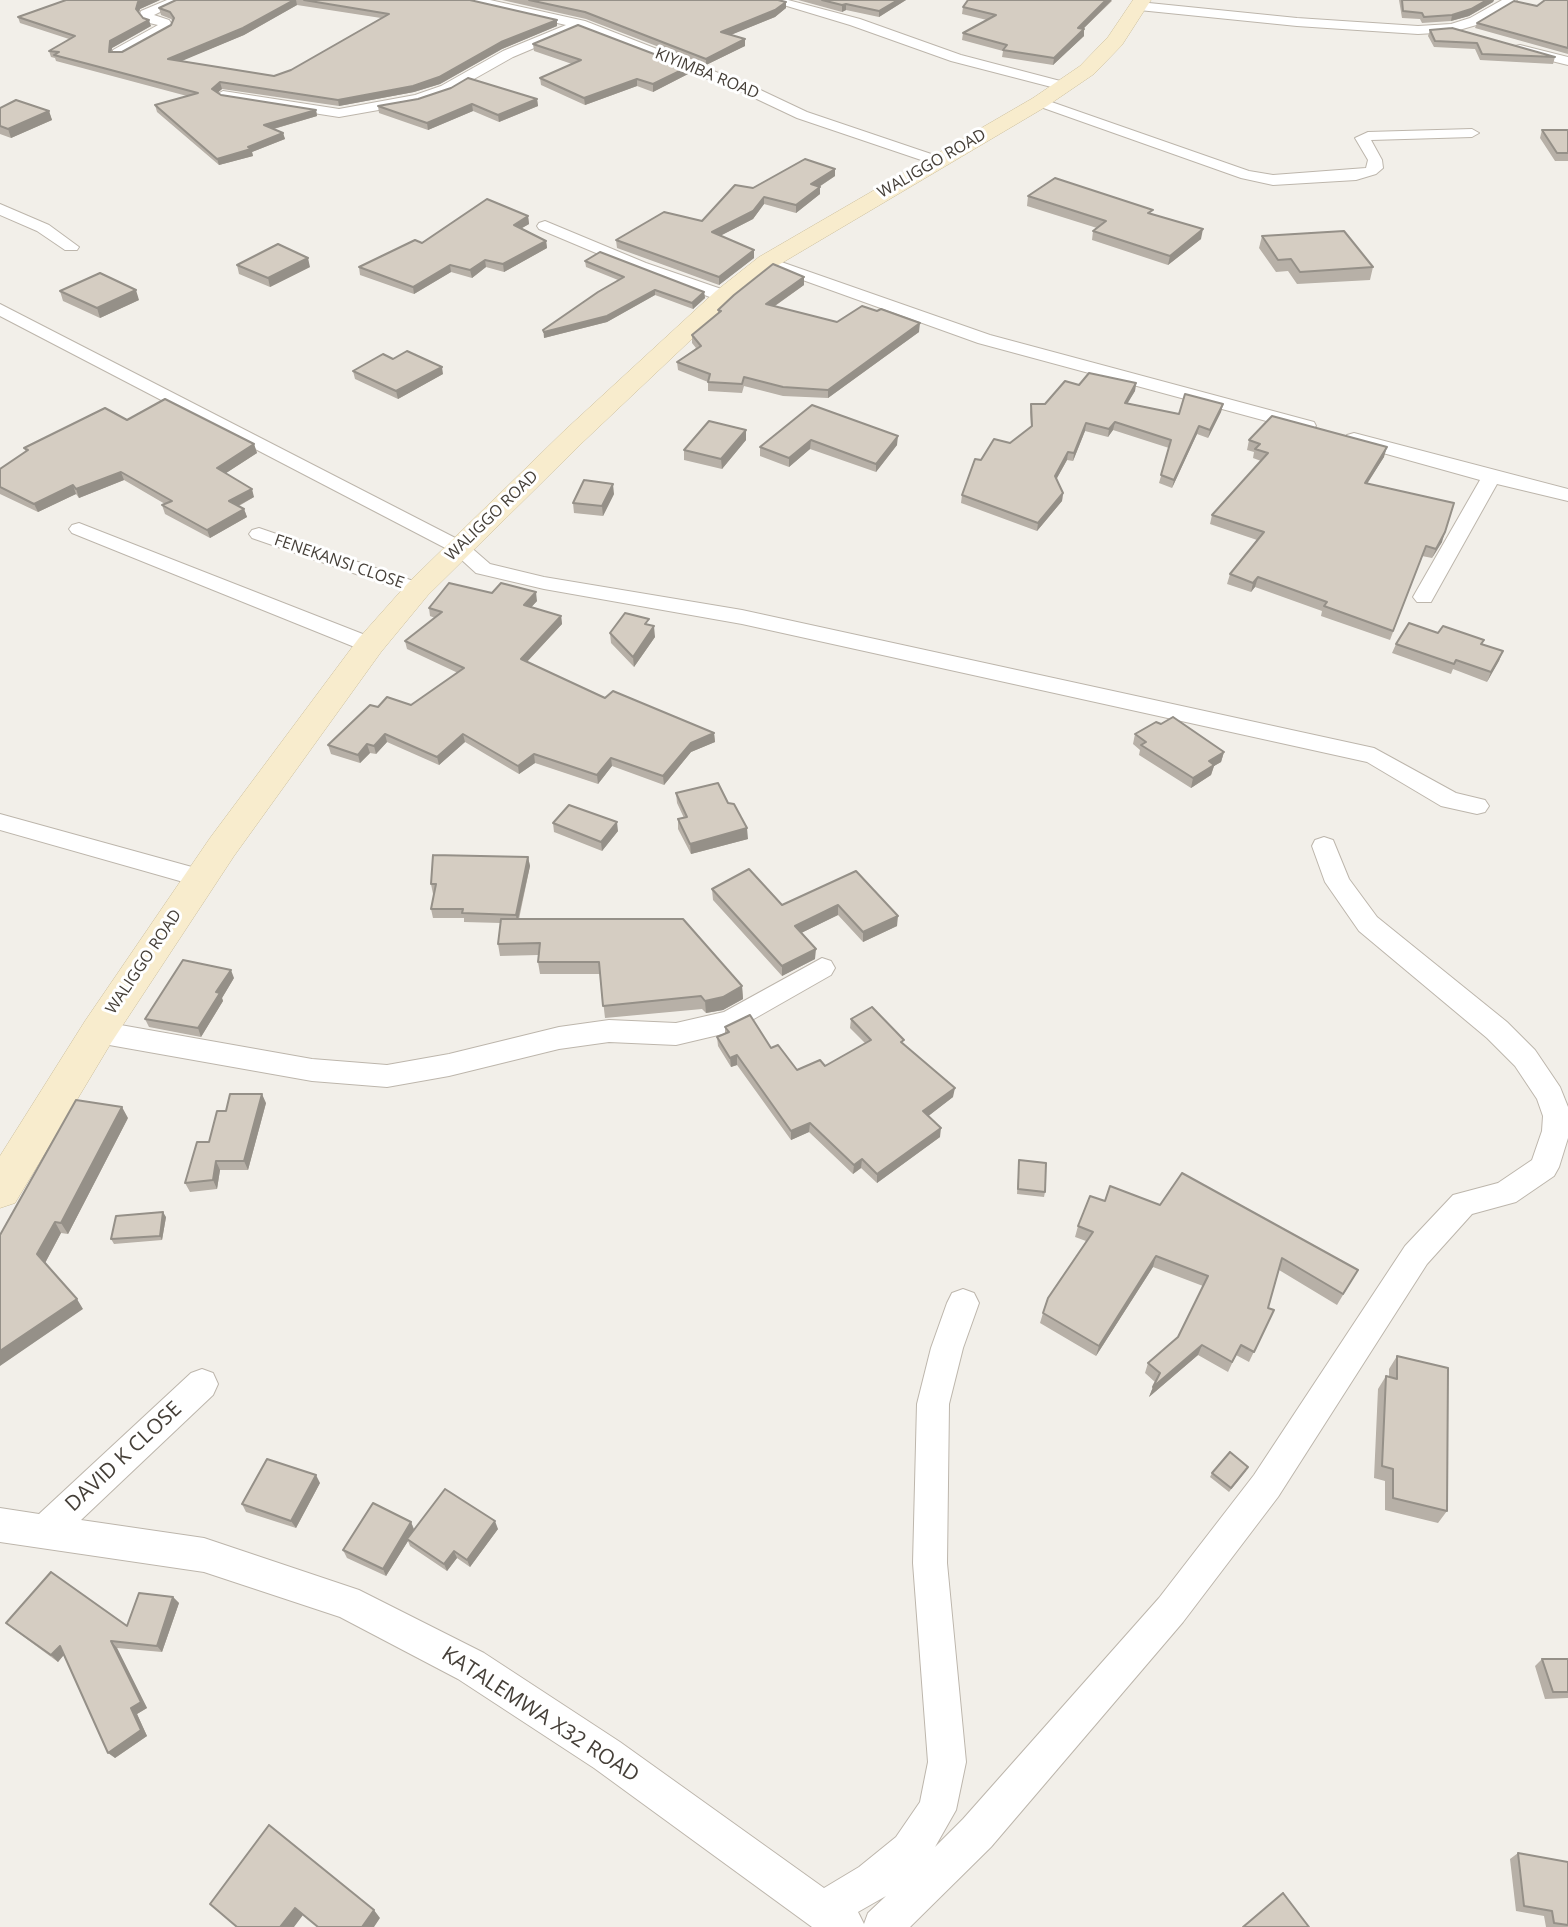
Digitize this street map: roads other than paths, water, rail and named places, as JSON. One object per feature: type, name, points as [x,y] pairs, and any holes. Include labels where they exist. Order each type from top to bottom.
[{"type":"street","points":[[118,53],[166,26],[150,19],[146,14],[178,0]]},
{"type":"street","name":"KIYIMBA ROAD","points":[[472,0],[580,24],[747,89],[812,119],[938,161]]},
{"type":"street","points":[[774,0],[855,22],[956,58],[1051,94],[1246,175],[1273,180],[1343,176],[1371,171],[1375,168],[1375,160],[1362,138],[1472,133]]},
{"type":"street","points":[[1140,3],[1418,30],[1452,28],[1475,21],[1511,0]]},
{"type":"street","name":"WALIGGO ROAD","points":[[0,1191],[98,1032],[201,878],[370,645],[418,589],[724,296],[766,262],[1051,94],[1100,58],[1140,3]]},
{"type":"street","points":[[223,95],[339,113],[418,99],[446,89],[508,54],[580,24]]},
{"type":"street","points":[[1452,28],[1473,36]]},
{"type":"street","points":[[1503,44],[1568,61]]},
{"type":"street","points":[[0,209],[43,228],[71,247]]},
{"type":"street","points":[[545,226],[640,266],[724,296]]},
{"type":"street","points":[[766,262],[984,339],[1491,477],[1568,495]]},
{"type":"street","points":[[0,309],[460,548],[483,569],[742,617],[1374,756],[1449,800],[1477,806]]},
{"type":"street","points":[[1424,597],[1491,477]]},
{"type":"street","points":[[79,529],[370,645]]},
{"type":"street","name":"FENEKANSI CLOSE","points":[[260,534],[418,589]]},
{"type":"street","points":[[0,822],[201,878]]},
{"type":"street","points":[[882,1927],[977,1833],[1171,1610],[1266,1486],[1416,1255],[1463,1204],[1506,1193],[1544,1167],[1556,1131],[1557,1116],[1550,1094],[1525,1058],[1497,1030],[1368,923],[1338,882],[1324,846]]},
{"type":"street","points":[[98,1032],[312,1070],[387,1076],[449,1066],[559,1038],[609,1031],[677,1034],[731,1021],[822,968]]},
{"type":"street","points":[[835,1919],[873,1881],[909,1851],[937,1810],[947,1762],[930,1563],[933,1404],[947,1348],[963,1303]]},
{"type":"street","name":"DAVID K CLOSE","points":[[46,1530],[202,1384]]},
{"type":"street","name":"KATALEMWA X32 ROAD","points":[[0,1525],[204,1555],[347,1602],[471,1666],[607,1755],[835,1919]]}]
